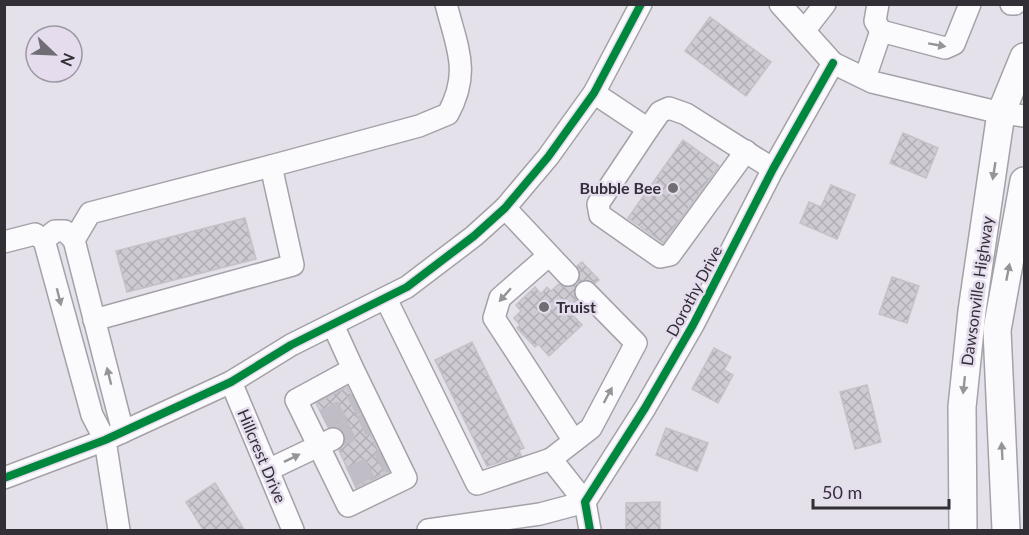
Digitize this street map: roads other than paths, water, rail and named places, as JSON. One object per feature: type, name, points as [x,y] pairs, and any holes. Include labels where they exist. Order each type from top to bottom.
[{"type":"main road","name":"Dawsonville Highway","points":[[963,531],[962,407],[972,310],[1024,57]]},
{"type":"main road","name":"Dawsonville Highway","points":[[1006,531],[996,330],[1024,181]]},
{"type":"street","points":[[74,240],[90,213],[419,126],[448,114],[458,97],[462,70],[446,4]]},
{"type":"street","points":[[4,478],[114,436],[231,382],[291,345],[407,287],[505,208],[548,157],[594,93],[641,4]]},
{"type":"street","points":[[780,4],[833,63],[898,90],[1013,114]]},
{"type":"street","points":[[804,31],[825,4]]},
{"type":"street","points":[[878,4],[875,21],[881,31],[945,48],[954,44],[970,4]]},
{"type":"street","points":[[865,78],[881,31]]},
{"type":"street","name":"Dorothy Drive","points":[[585,502],[645,408],[693,325],[773,169],[833,63]]},
{"type":"street","points":[[594,93],[648,129]]},
{"type":"street","points":[[746,151],[670,255],[660,257],[600,215],[598,204],[660,112],[669,108],[686,114],[746,151],[773,169]]},
{"type":"street","points":[[94,320],[293,264],[271,166]]},
{"type":"street","points":[[505,208],[568,275]]},
{"type":"street","points":[[44,240],[55,231],[65,231],[74,240],[94,320],[114,436],[119,531]]},
{"type":"street","points":[[4,242],[35,234],[44,240],[92,415],[114,436]]},
{"type":"street","points":[[548,256],[500,298],[494,318],[574,441]]},
{"type":"street","points":[[386,299],[477,484],[551,459],[591,428],[636,343],[586,292]]},
{"type":"street","points":[[333,325],[353,369],[372,420],[390,456],[405,477],[348,506],[344,481],[321,433],[296,400],[353,369]]},
{"type":"street","name":"Hillcrest Drive","points":[[231,382],[293,531]]},
{"type":"street","points":[[268,470],[321,433]]},
{"type":"street","points":[[551,459],[585,502],[590,531]]},
{"type":"street","points":[[428,531],[540,514],[585,502]]},
{"type":"tunnel","points":[[324,420],[359,402]]},
{"type":"tunnel","points":[[333,439],[369,422]]},
{"type":"tunnel","points":[[351,477],[386,459]]},
{"type":"place","name":"Bubble Bee","points":[[673,188]]},
{"type":"place","name":"Truist","points":[[544,307]]}]
